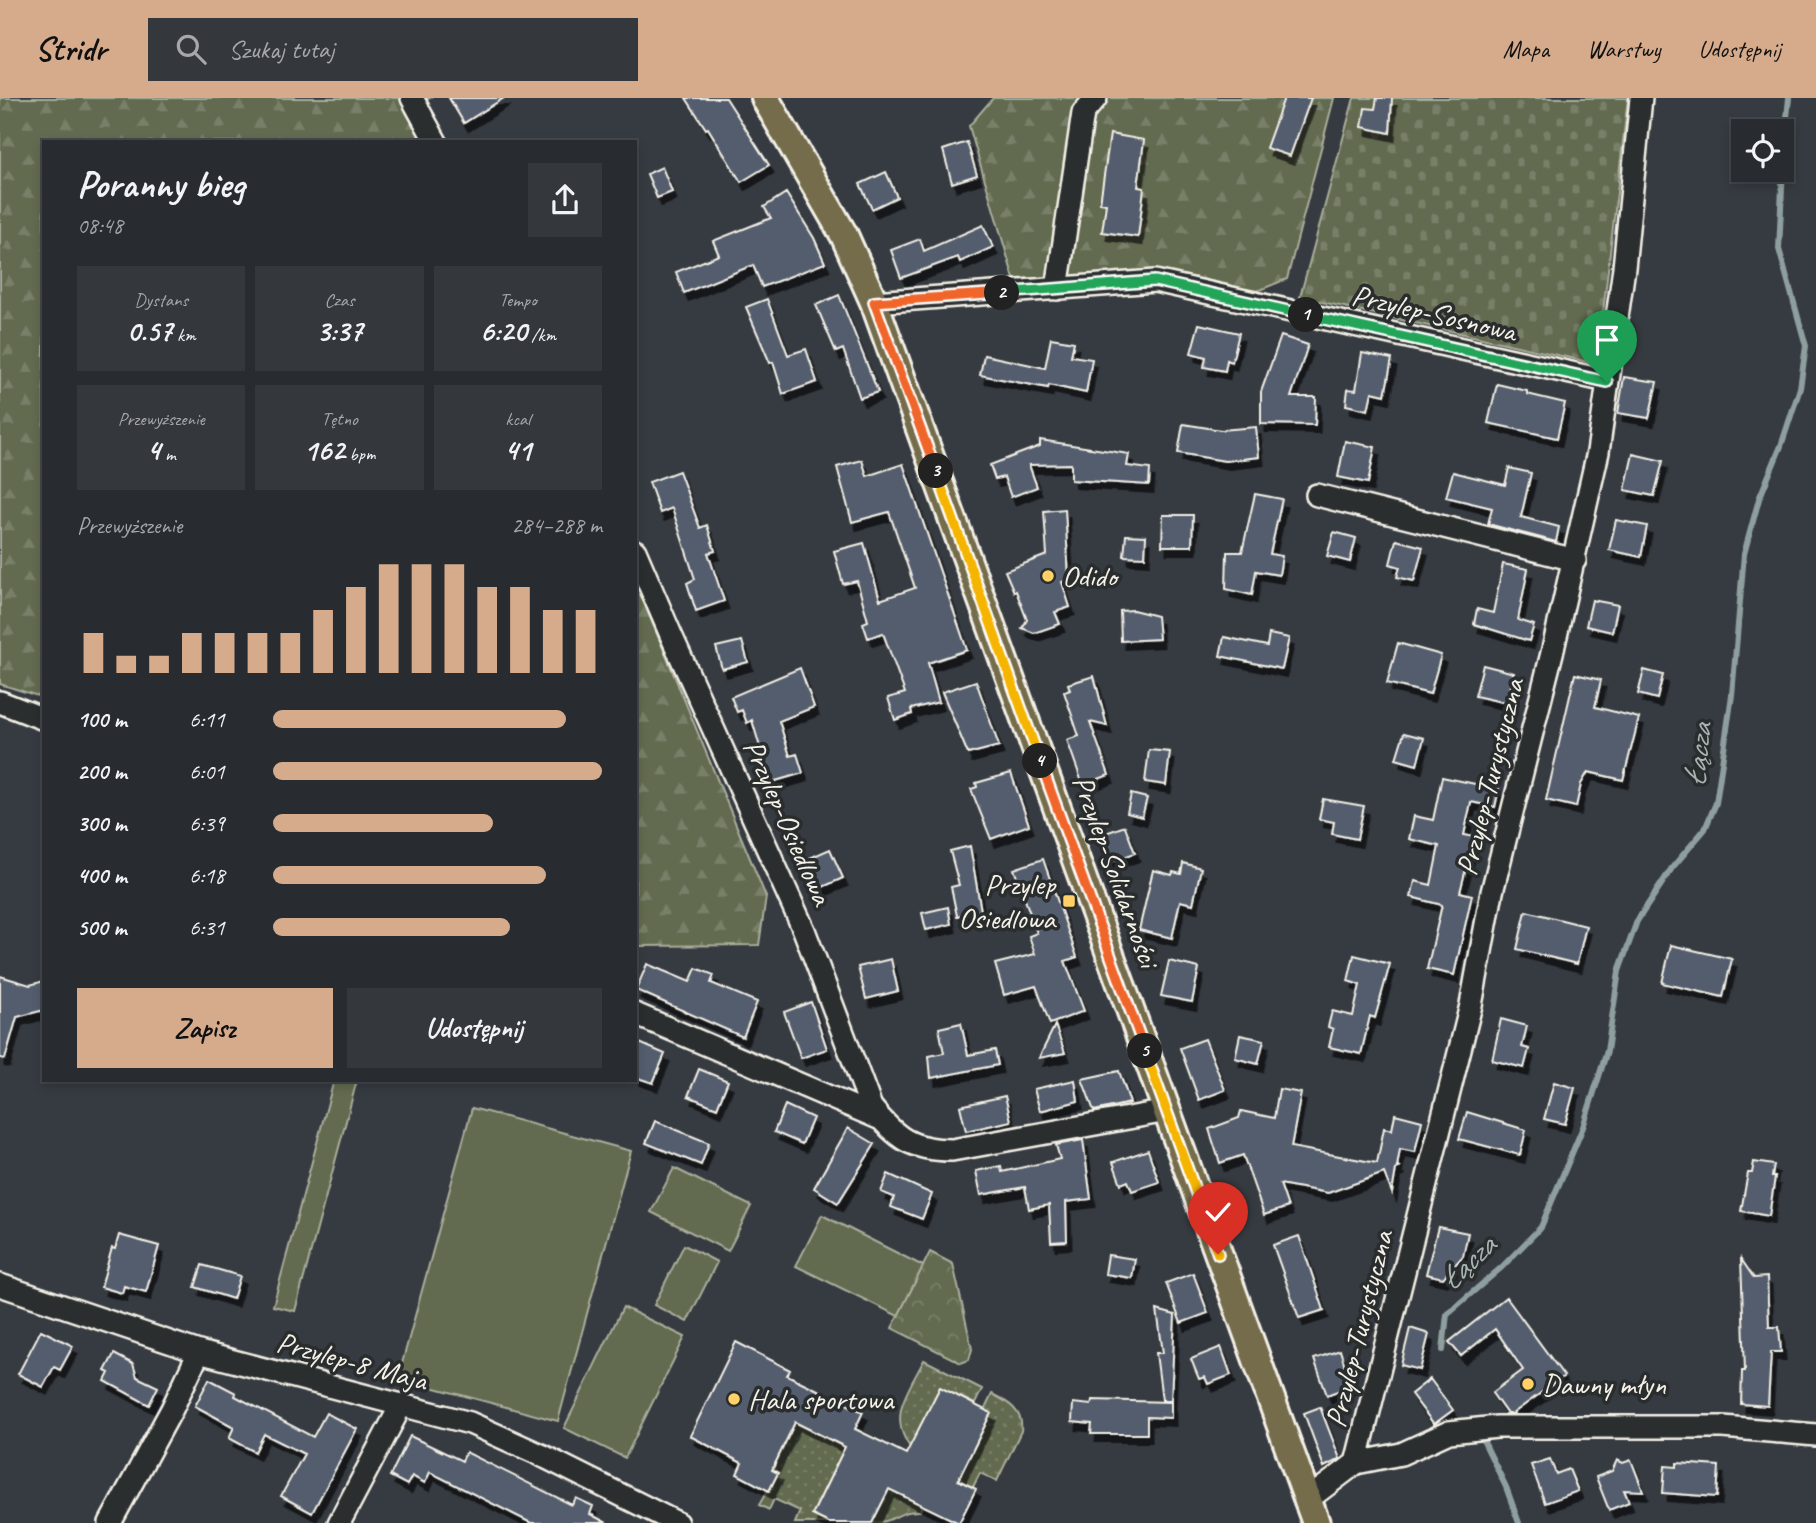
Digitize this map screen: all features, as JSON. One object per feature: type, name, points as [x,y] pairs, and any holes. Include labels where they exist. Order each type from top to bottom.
[{"type":"main road","name":"Przylep-Solidarności","points":[[765,98],[844,235],[874,302],[1312,1512]]},
{"type":"street","points":[[412,98],[435,140]]},
{"type":"street","points":[[1057,289],[1083,113],[1096,98]]},
{"type":"street","name":"Przylep-Turystyczna","points":[[1356,1463],[1472,1005],[1492,892],[1598,452],[1624,268],[1641,98]]},
{"type":"street","name":"Przylep-Sosnowa","points":[[874,302],[1155,281],[1607,382]]},
{"type":"street","points":[[1317,495],[1574,560]]},
{"type":"street","name":"Przylep-Osiedlowa","points":[[637,556],[804,930],[871,1107],[890,1130],[910,1143],[932,1150],[953,1150],[1167,1111]]},
{"type":"street","points":[[0,702],[42,718]]},
{"type":"street","name":"Przylep-Osiedlowa","points":[[637,1015],[881,1119]]},
{"type":"street","name":"Przylep-8 Maja","points":[[0,1285],[199,1352],[470,1423],[677,1523]]},
{"type":"street","points":[[110,1523],[172,1409],[199,1352]]},
{"type":"street","points":[[339,1523],[396,1415],[399,1404]]},
{"type":"street","points":[[1312,1512],[1356,1463],[1401,1454],[1449,1432],[1497,1427],[1723,1427],[1816,1435]]},
{"type":"green space","points":[[0,98],[430,98],[406,112],[422,140],[42,140],[42,697],[0,684]]},
{"type":"green space","points":[[993,98],[1334,98],[1287,279],[1257,291],[1135,273],[1014,279],[969,126]]},
{"type":"green space","points":[[1354,98],[1628,98],[1597,364],[1300,297]]},
{"type":"green space","points":[[637,586],[766,897],[759,945],[637,946]]},
{"type":"green space","points":[[333,1082],[356,1082],[295,1311],[273,1306]]},
{"type":"green space","points":[[472,1108],[631,1151],[558,1421],[398,1378]]},
{"type":"green space","points":[[674,1168],[751,1206],[728,1251],[651,1212]]},
{"type":"green space","points":[[822,1215],[923,1266],[898,1316],[796,1266]]},
{"type":"green space","points":[[684,1245],[717,1262],[687,1322],[654,1305]]},
{"type":"green space","points":[[930,1252],[953,1264],[972,1349],[969,1360],[961,1363],[892,1328]]},
{"type":"green space","points":[[623,1307],[685,1337],[625,1458],[564,1428]]},
{"type":"green space","points":[[924,1360],[982,1389],[975,1404],[940,1387],[910,1447],[903,1435],[900,1413],[907,1392]]},
{"type":"green space","points":[[992,1394],[1009,1404],[1017,1413],[1021,1431],[997,1481],[980,1473],[973,1487],[958,1480],[991,1413],[985,1409]]},
{"type":"green space","points":[[795,1422],[845,1447],[812,1514],[829,1523],[795,1523],[800,1511],[774,1499],[769,1510],[759,1505],[777,1474],[772,1470]]},
{"type":"green space","points":[[897,1473],[914,1481],[906,1497],[922,1506],[920,1511],[906,1512],[886,1521],[872,1523]]},
{"type":"building","points":[[449,98],[504,98],[464,123]]},
{"type":"building","points":[[686,98],[726,98],[769,165],[741,182]]},
{"type":"building","points":[[1284,98],[1311,98],[1290,156],[1266,148]]},
{"type":"building","points":[[1377,98],[1392,98],[1390,133],[1362,127],[1365,108],[1375,109]]},
{"type":"building","points":[[1110,134],[1144,140],[1138,187],[1144,188],[1138,237],[1102,232],[1106,204],[1100,203]]},
{"type":"building","points":[[967,142],[977,175],[952,183],[943,150]]},
{"type":"building","points":[[662,167],[672,192],[657,198],[647,174]]},
{"type":"building","points":[[886,172],[897,197],[872,209],[860,184]]},
{"type":"building","points":[[786,193],[814,238],[825,263],[762,287],[753,265],[684,293],[676,272],[719,255],[713,241],[771,218],[764,207]]},
{"type":"building","points":[[983,225],[993,247],[960,262],[958,257],[901,278],[891,250],[920,239],[924,251]]},
{"type":"building","points":[[839,295],[878,392],[860,398],[843,349],[836,352],[816,305]]},
{"type":"building","points":[[767,299],[788,355],[806,349],[817,382],[783,394],[773,362],[770,363],[746,307]]},
{"type":"building","points":[[1199,324],[1239,333],[1232,362],[1227,360],[1225,371],[1204,367],[1206,357],[1191,353]]},
{"type":"building","points":[[1281,336],[1308,345],[1291,397],[1316,397],[1315,425],[1261,424],[1261,392]]},
{"type":"building","points":[[1051,338],[1074,342],[1071,356],[1092,359],[1086,393],[980,375],[984,355],[1045,368]]},
{"type":"building","points":[[1362,353],[1392,359],[1385,395],[1372,392],[1368,410],[1346,405],[1348,389],[1356,390]]},
{"type":"building","points":[[1624,377],[1657,382],[1649,418],[1618,413]]},
{"type":"building","points":[[1497,384],[1565,403],[1557,438],[1488,423]]},
{"type":"building","points":[[1183,424],[1221,430],[1256,427],[1259,457],[1225,461],[1178,453]]},
{"type":"building","points":[[1040,440],[1129,454],[1127,466],[1150,469],[1149,485],[1071,480],[1071,464],[1029,465],[1037,487],[1011,497],[1004,477],[995,479],[990,465],[1040,446]]},
{"type":"building","points":[[1345,441],[1375,447],[1368,483],[1338,477]]},
{"type":"building","points":[[1633,454],[1663,461],[1654,496],[1625,490]]},
{"type":"building","points":[[862,460],[867,476],[903,464],[967,650],[928,663],[939,702],[911,709],[912,714],[895,720],[888,698],[905,693],[883,633],[868,638],[863,623],[868,621],[857,581],[843,584],[834,551],[864,543],[880,600],[915,588],[889,512],[852,522],[837,467]]},
{"type":"building","points":[[1509,468],[1531,473],[1521,517],[1559,527],[1556,542],[1488,524],[1492,508],[1446,497],[1453,472],[1505,485]]},
{"type":"building","points":[[679,471],[700,528],[707,525],[715,551],[708,553],[724,601],[696,611],[687,583],[695,579],[672,508],[660,513],[649,482]]},
{"type":"building","points":[[1255,494],[1282,499],[1270,554],[1282,556],[1279,575],[1256,571],[1252,595],[1226,589],[1227,552],[1242,552]]},
{"type":"building","points":[[1065,509],[1069,579],[1062,582],[1070,607],[1055,612],[1060,624],[1034,633],[1022,628],[1027,620],[1005,571],[1047,555],[1044,511]]},
{"type":"building","points":[[1163,515],[1193,515],[1192,546],[1162,546]]},
{"type":"building","points":[[1616,520],[1647,526],[1641,557],[1609,550]]},
{"type":"building","points":[[1334,532],[1356,538],[1350,562],[1327,556]]},
{"type":"building","points":[[1126,535],[1146,536],[1145,557],[1124,556]]},
{"type":"building","points":[[1396,540],[1423,547],[1414,581],[1397,577],[1400,567],[1390,564]]},
{"type":"building","points":[[1503,564],[1528,569],[1518,620],[1534,625],[1529,641],[1474,624],[1477,609],[1493,613]]},
{"type":"building","points":[[1592,600],[1618,605],[1612,632],[1586,626]]},
{"type":"building","points":[[1133,610],[1157,616],[1159,639],[1121,641],[1120,611]]},
{"type":"building","points":[[1269,634],[1289,638],[1282,669],[1220,656],[1224,637],[1267,646]]},
{"type":"building","points":[[742,641],[748,662],[722,669],[716,647]]},
{"type":"building","points":[[1398,643],[1441,655],[1430,694],[1387,683]]},
{"type":"building","points":[[1483,665],[1514,673],[1507,703],[1475,696]]},
{"type":"building","points":[[800,668],[814,707],[779,721],[790,756],[797,754],[803,773],[772,782],[769,772],[763,774],[758,755],[762,754],[752,720],[747,723],[742,710],[737,712],[731,697]]},
{"type":"building","points":[[1644,670],[1663,675],[1657,699],[1638,694]]},
{"type":"building","points":[[1575,674],[1601,680],[1595,707],[1639,718],[1623,780],[1588,772],[1581,784],[1576,807],[1546,800]]},
{"type":"building","points":[[1094,676],[1107,726],[1090,722],[1109,775],[1083,785],[1067,740],[1079,736],[1064,692],[1070,690],[1068,684]]},
{"type":"building","points":[[976,681],[999,746],[968,754],[942,692]]},
{"type":"building","points":[[1404,733],[1424,738],[1417,765],[1396,759]]},
{"type":"building","points":[[1149,750],[1170,752],[1166,785],[1145,782]]},
{"type":"building","points":[[1011,773],[1029,825],[991,839],[971,789],[977,787],[976,783]]},
{"type":"building","points":[[1442,777],[1499,789],[1495,807],[1471,802],[1464,835],[1474,837],[1460,892],[1472,895],[1454,975],[1427,969],[1442,905],[1411,897],[1415,881],[1431,885],[1439,846],[1409,839],[1414,816],[1433,820]]},
{"type":"building","points":[[1131,794],[1147,798],[1142,817],[1127,813]]},
{"type":"building","points":[[1323,799],[1364,806],[1357,839],[1332,834],[1334,822],[1319,819]]},
{"type":"building","points":[[1125,826],[1135,853],[1110,862],[1100,835]]},
{"type":"building","points":[[970,846],[981,911],[957,916],[951,887],[959,885],[950,851]]},
{"type":"building","points":[[830,849],[843,878],[816,890],[803,861]]},
{"type":"building","points":[[1043,859],[1077,957],[1065,961],[1084,1011],[1050,1024],[1036,986],[1004,995],[995,964],[1035,954],[1029,936],[1037,933],[1014,869]]},
{"type":"building","points":[[1183,863],[1201,868],[1193,904],[1180,901],[1172,938],[1139,930],[1153,870],[1172,875],[1173,872],[1181,874]]},
{"type":"building","points":[[948,907],[951,924],[926,930],[922,913]]},
{"type":"building","points":[[1526,911],[1586,926],[1577,964],[1517,949]]},
{"type":"building","points":[[1671,945],[1732,959],[1723,997],[1662,983]]},
{"type":"building","points":[[1354,955],[1390,964],[1375,1018],[1370,1016],[1361,1054],[1329,1047],[1333,1029],[1328,1027],[1332,1011],[1353,1016],[1360,985],[1348,981]]},
{"type":"building","points":[[891,959],[898,991],[866,999],[858,967]]},
{"type":"building","points":[[1169,961],[1199,968],[1192,1002],[1161,996]]},
{"type":"building","points":[[647,964],[690,982],[696,968],[714,975],[711,983],[757,1002],[743,1037],[637,990]]},
{"type":"building","points":[[0,976],[30,985],[42,982],[42,1011],[17,1017],[5,1059],[0,1058]]},
{"type":"building","points":[[811,1002],[827,1049],[801,1058],[784,1012]]},
{"type":"building","points":[[1501,1019],[1527,1026],[1522,1047],[1529,1049],[1524,1068],[1492,1060]]},
{"type":"building","points":[[961,1023],[968,1055],[995,1050],[998,1065],[931,1078],[929,1056],[944,1053],[939,1028]]},
{"type":"building","points":[[1055,1025],[1065,1053],[1039,1058]]},
{"type":"building","points":[[1240,1035],[1264,1040],[1258,1064],[1235,1058]]},
{"type":"building","points":[[1205,1039],[1225,1090],[1199,1100],[1180,1048]]},
{"type":"building","points":[[637,1042],[665,1054],[653,1083],[637,1078]]},
{"type":"building","points":[[699,1069],[728,1081],[717,1108],[688,1096]]},
{"type":"building","points":[[1119,1071],[1130,1103],[1094,1111],[1082,1079]]},
{"type":"building","points":[[1075,1080],[1078,1101],[1040,1111],[1034,1089]]},
{"type":"building","points":[[1554,1082],[1575,1088],[1565,1124],[1544,1119]]},
{"type":"building","points":[[1279,1089],[1301,1093],[1291,1147],[1377,1163],[1384,1128],[1392,1130],[1395,1114],[1422,1121],[1415,1152],[1400,1149],[1397,1167],[1401,1167],[1396,1169],[1392,1193],[1384,1173],[1328,1193],[1280,1184],[1288,1207],[1264,1215],[1243,1155],[1220,1163],[1209,1129],[1239,1118],[1241,1111],[1274,1118]]},
{"type":"building","points":[[1005,1096],[1011,1121],[966,1131],[960,1106]]},
{"type":"building","points":[[785,1105],[813,1118],[802,1144],[774,1132]]},
{"type":"building","points":[[1467,1112],[1526,1130],[1520,1155],[1459,1139]]},
{"type":"building","points":[[655,1121],[709,1143],[701,1165],[646,1143]]},
{"type":"building","points":[[848,1128],[875,1144],[838,1203],[814,1188]]},
{"type":"building","points":[[1083,1140],[1091,1199],[1066,1202],[1067,1241],[1051,1242],[1049,1205],[1029,1209],[1025,1187],[981,1195],[976,1171],[1001,1166],[1002,1172],[1060,1159],[1056,1145]]},
{"type":"building","points":[[1148,1150],[1159,1182],[1132,1191],[1128,1181],[1121,1184],[1113,1162]]},
{"type":"building","points":[[1754,1162],[1774,1165],[1772,1177],[1775,1177],[1769,1216],[1741,1211],[1748,1173],[1752,1173]]},
{"type":"building","points":[[888,1174],[932,1194],[922,1219],[891,1207],[894,1197],[881,1192]]},
{"type":"building","points":[[1438,1227],[1468,1233],[1463,1256],[1443,1278],[1426,1274]]},
{"type":"building","points":[[119,1235],[159,1246],[146,1292],[124,1286],[122,1293],[101,1287],[112,1248],[115,1249]]},
{"type":"building","points":[[1299,1236],[1324,1310],[1299,1318],[1273,1245]]},
{"type":"building","points":[[1108,1255],[1135,1259],[1132,1278],[1105,1274]]},
{"type":"building","points":[[1741,1259],[1754,1278],[1767,1277],[1769,1327],[1779,1327],[1781,1352],[1771,1352],[1768,1406],[1741,1404],[1742,1371],[1745,1371]]},
{"type":"building","points":[[202,1265],[240,1276],[233,1299],[195,1287]]},
{"type":"building","points":[[1193,1273],[1208,1313],[1181,1323],[1166,1283]]},
{"type":"building","points":[[1506,1297],[1564,1376],[1512,1414],[1507,1414],[1492,1393],[1523,1370],[1495,1329],[1461,1356],[1449,1342]]},
{"type":"building","points":[[1157,1310],[1175,1315],[1171,1400],[1162,1400],[1156,1353],[1163,1353]]},
{"type":"building","points":[[1410,1328],[1429,1334],[1420,1370],[1401,1365]]},
{"type":"building","points":[[41,1330],[73,1346],[60,1370],[54,1367],[43,1387],[18,1374]]},
{"type":"building","points":[[736,1342],[790,1370],[787,1375],[863,1412],[855,1429],[906,1454],[940,1387],[991,1413],[958,1480],[976,1489],[959,1523],[889,1489],[872,1523],[829,1523],[812,1515],[845,1447],[795,1422],[772,1470],[778,1473],[769,1491],[737,1474],[742,1463],[690,1436]]},
{"type":"building","points":[[1221,1347],[1231,1375],[1208,1384],[1205,1377],[1199,1379],[1191,1359]]},
{"type":"building","points":[[1340,1350],[1351,1386],[1327,1395],[1314,1359]]},
{"type":"building","points":[[114,1354],[133,1364],[137,1377],[158,1387],[149,1405],[105,1381],[109,1373],[105,1371]]},
{"type":"building","points":[[209,1379],[236,1393],[235,1396],[313,1437],[326,1413],[357,1429],[312,1513],[281,1496],[304,1454],[264,1434],[255,1452],[229,1438],[234,1427],[195,1406]]},
{"type":"building","points":[[1430,1379],[1453,1410],[1434,1424],[1411,1394]]},
{"type":"building","points":[[1092,1400],[1171,1402],[1171,1418],[1147,1417],[1147,1434],[1091,1434],[1092,1424],[1072,1422],[1073,1403],[1091,1405]]},
{"type":"building","points":[[1320,1407],[1340,1459],[1324,1467],[1304,1413]]},
{"type":"building","points":[[410,1436],[462,1461],[466,1452],[572,1505],[576,1498],[593,1506],[590,1514],[607,1523],[531,1523],[430,1472],[425,1483],[412,1476],[407,1485],[390,1476]]},
{"type":"building","points":[[1550,1459],[1556,1474],[1569,1469],[1578,1491],[1545,1503],[1531,1465]]},
{"type":"building","points":[[1617,1460],[1623,1463],[1631,1460],[1643,1491],[1624,1490],[1629,1502],[1609,1510],[1596,1477],[1612,1471]]},
{"type":"building","points":[[1677,1463],[1719,1466],[1717,1497],[1663,1493],[1665,1466],[1677,1467]]},
{"type":"waterway","name":"Łącza","points":[[1443,1350],[1447,1314],[1502,1267],[1541,1227],[1583,1127],[1607,1051],[1619,971],[1637,921],[1672,868],[1705,829],[1716,803],[1732,695],[1744,554],[1759,499],[1781,446],[1800,388],[1806,346],[1779,249],[1789,98]]},
{"type":"waterway","name":"Łącza","points":[[1484,1442],[1506,1487],[1519,1523]]},
{"type":"place","name":"Odido","points":[[1048,576]]},
{"type":"place","name":"Przylep Osiedlowa","points":[[1069,901]]},
{"type":"place","name":"Dawny młyn","points":[[1528,1384]]},
{"type":"place","name":"Hala sportowa","points":[[734,1399]]},
{"type":"route","points":[[1218,1254],[874,302],[1155,281],[1607,382]]}]
